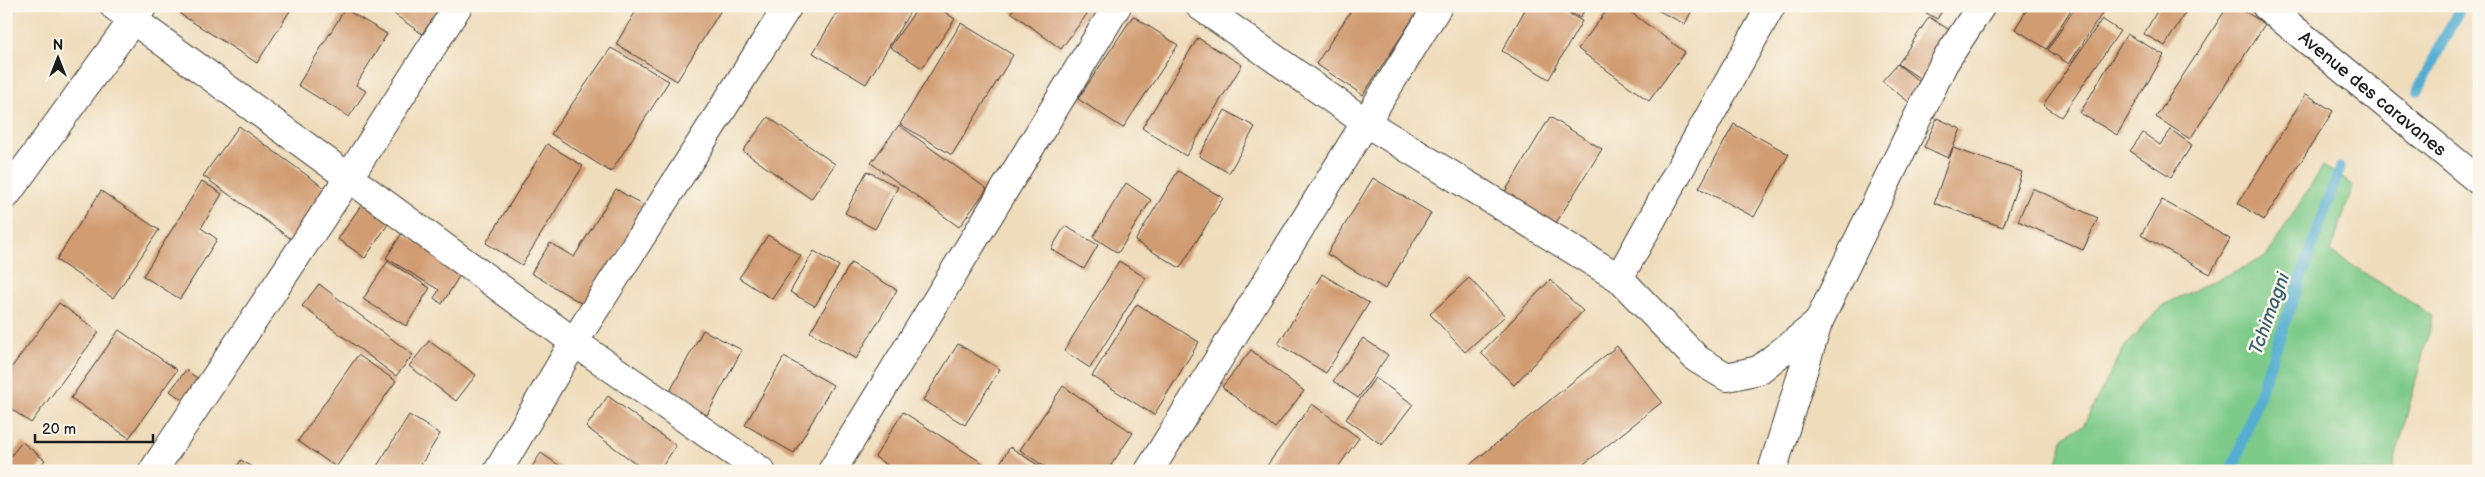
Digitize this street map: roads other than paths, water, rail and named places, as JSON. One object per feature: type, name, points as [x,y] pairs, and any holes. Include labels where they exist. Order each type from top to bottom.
[{"type":"street","points":[[153,471],[349,177],[458,6]]},
{"type":"street","points":[[498,471],[574,342],[788,6]]},
{"type":"street","points":[[832,471],[1117,6]]},
{"type":"street","points":[[1200,6],[1365,122],[1619,278],[1697,359],[1727,377],[1759,370],[1818,323]]},
{"type":"street","points":[[1149,471],[1438,6]]},
{"type":"street","points":[[1619,278],[1771,6]]},
{"type":"street","points":[[1772,471],[1818,323],[1944,63],[1981,6]]},
{"type":"street","name":"Avenue des caravanes","points":[[2266,6],[2479,181]]},
{"type":"street","points":[[6,195],[130,11],[349,177],[574,342],[761,471]]},
{"type":"waterway","name":"Tchimagni","points":[[2418,90],[2461,6]]},
{"type":"waterway","name":"Tchimagni","points":[[2232,471],[2340,168]]}]
